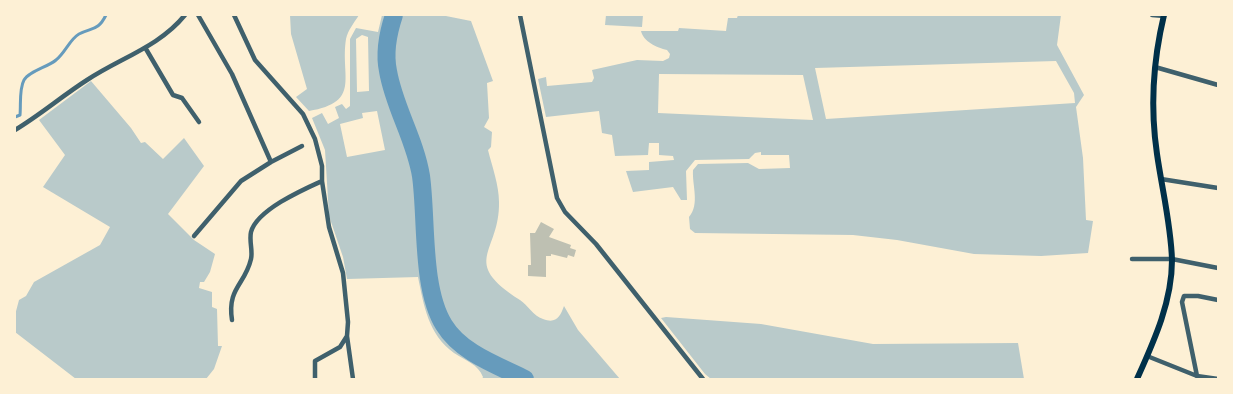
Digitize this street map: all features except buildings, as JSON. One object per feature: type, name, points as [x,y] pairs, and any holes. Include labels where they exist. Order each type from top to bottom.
[{"type":"main road","points":[[1137,379],[1167,299],[1172,259],[1153,111],[1154,66],[1164,16]]},
{"type":"street","points":[[15,130],[37,118],[86,81],[146,49],[176,26],[185,15]]},
{"type":"street","points":[[198,15],[232,74],[271,162]]},
{"type":"street","points":[[234,15],[255,60],[303,114],[315,138],[322,166],[322,181],[329,227],[343,274],[347,336],[353,379]]},
{"type":"street","points":[[520,15],[557,198],[565,212],[601,250],[703,379]]},
{"type":"street","points":[[1152,15],[1164,16]]},
{"type":"street","points":[[146,49],[174,95],[182,98],[199,122]]},
{"type":"street","points":[[1154,66],[1218,85]]},
{"type":"street","points":[[194,236],[241,181],[271,162],[302,146]]},
{"type":"street","points":[[1161,179],[1218,188]]},
{"type":"street","points":[[232,320],[230,300],[251,259],[251,235],[254,225],[273,208],[296,193],[322,181]]},
{"type":"street","points":[[1132,259],[1172,259],[1218,268]]},
{"type":"street","points":[[1197,377],[1182,299],[1189,295],[1218,300]]},
{"type":"street","points":[[315,379],[315,361],[340,347],[347,336]]},
{"type":"street","points":[[1147,356],[1197,377],[1218,379]]},
{"type":"shaded area","points":[[290,15],[359,15],[346,39],[345,86],[342,94],[336,101],[326,107],[309,111],[296,97],[307,89],[291,34]]},
{"type":"shaded area","points":[[382,15],[390,15],[384,45],[384,70],[392,102],[412,157],[420,207],[426,281],[430,301],[442,327],[467,353],[521,379],[482,379],[481,373],[475,366],[445,345],[428,319],[418,277],[347,279],[343,257],[329,216],[325,150],[312,118],[322,113],[328,124],[339,118],[335,107],[342,104],[346,109],[350,106],[350,39],[356,28],[378,32]],"holes":[[[362,35],[368,37],[369,91],[357,92],[356,39]],[[377,111],[385,150],[347,157],[340,124],[363,118],[362,113]]]},
{"type":"shaded area","points":[[398,15],[441,15],[471,21],[493,81],[487,83],[489,118],[484,127],[492,132],[491,147],[488,150],[499,196],[498,219],[487,256],[487,265],[491,275],[502,287],[523,302],[539,318],[554,320],[559,316],[564,306],[578,330],[620,379],[532,379],[479,352],[461,340],[449,326],[437,298],[432,268],[426,175],[418,145],[398,98],[392,67],[390,50]]},
{"type":"shaded area","points":[[606,15],[643,15],[642,27],[605,25]]},
{"type":"shaded area","points":[[738,15],[1061,15],[1057,45],[1084,95],[1076,107],[1083,158],[1086,220],[1093,221],[1088,253],[1041,256],[974,254],[897,240],[853,235],[695,233],[690,229],[689,217],[695,201],[693,170],[698,164],[748,163],[759,169],[790,168],[789,155],[761,155],[761,152],[755,153],[749,159],[695,160],[686,171],[687,200],[681,200],[673,187],[633,192],[626,171],[649,170],[649,162],[674,160],[673,156],[659,155],[659,143],[649,143],[648,155],[615,156],[612,135],[602,133],[599,111],[546,117],[538,79],[546,77],[547,86],[592,82],[594,78],[592,70],[637,60],[663,61],[669,58],[670,54],[667,50],[647,41],[641,31],[678,31],[679,28],[726,31],[728,18],[737,18]],"holes":[[[1056,61],[1074,93],[1075,103],[826,119],[815,68]],[[659,74],[803,75],[813,120],[658,113]]]},
{"type":"shaded area","points":[[91,81],[131,128],[141,143],[145,142],[163,159],[184,138],[204,166],[168,214],[194,240],[215,254],[210,272],[204,282],[200,282],[199,288],[212,292],[212,307],[217,309],[218,346],[222,346],[214,369],[206,379],[76,379],[15,332],[15,315],[19,300],[26,296],[34,282],[100,245],[110,227],[43,187],[65,155],[39,120]]},
{"type":"shaded area","points":[[661,318],[761,324],[873,344],[1018,343],[1024,379],[711,379]]},
{"type":"waterway","points":[[15,117],[20,115],[21,88],[26,77],[56,60],[76,36],[98,26],[106,15]]},
{"type":"waterway","points":[[394,15],[387,43],[387,64],[391,84],[414,149],[421,176],[428,273],[437,310],[451,335],[470,351],[525,379]]}]
